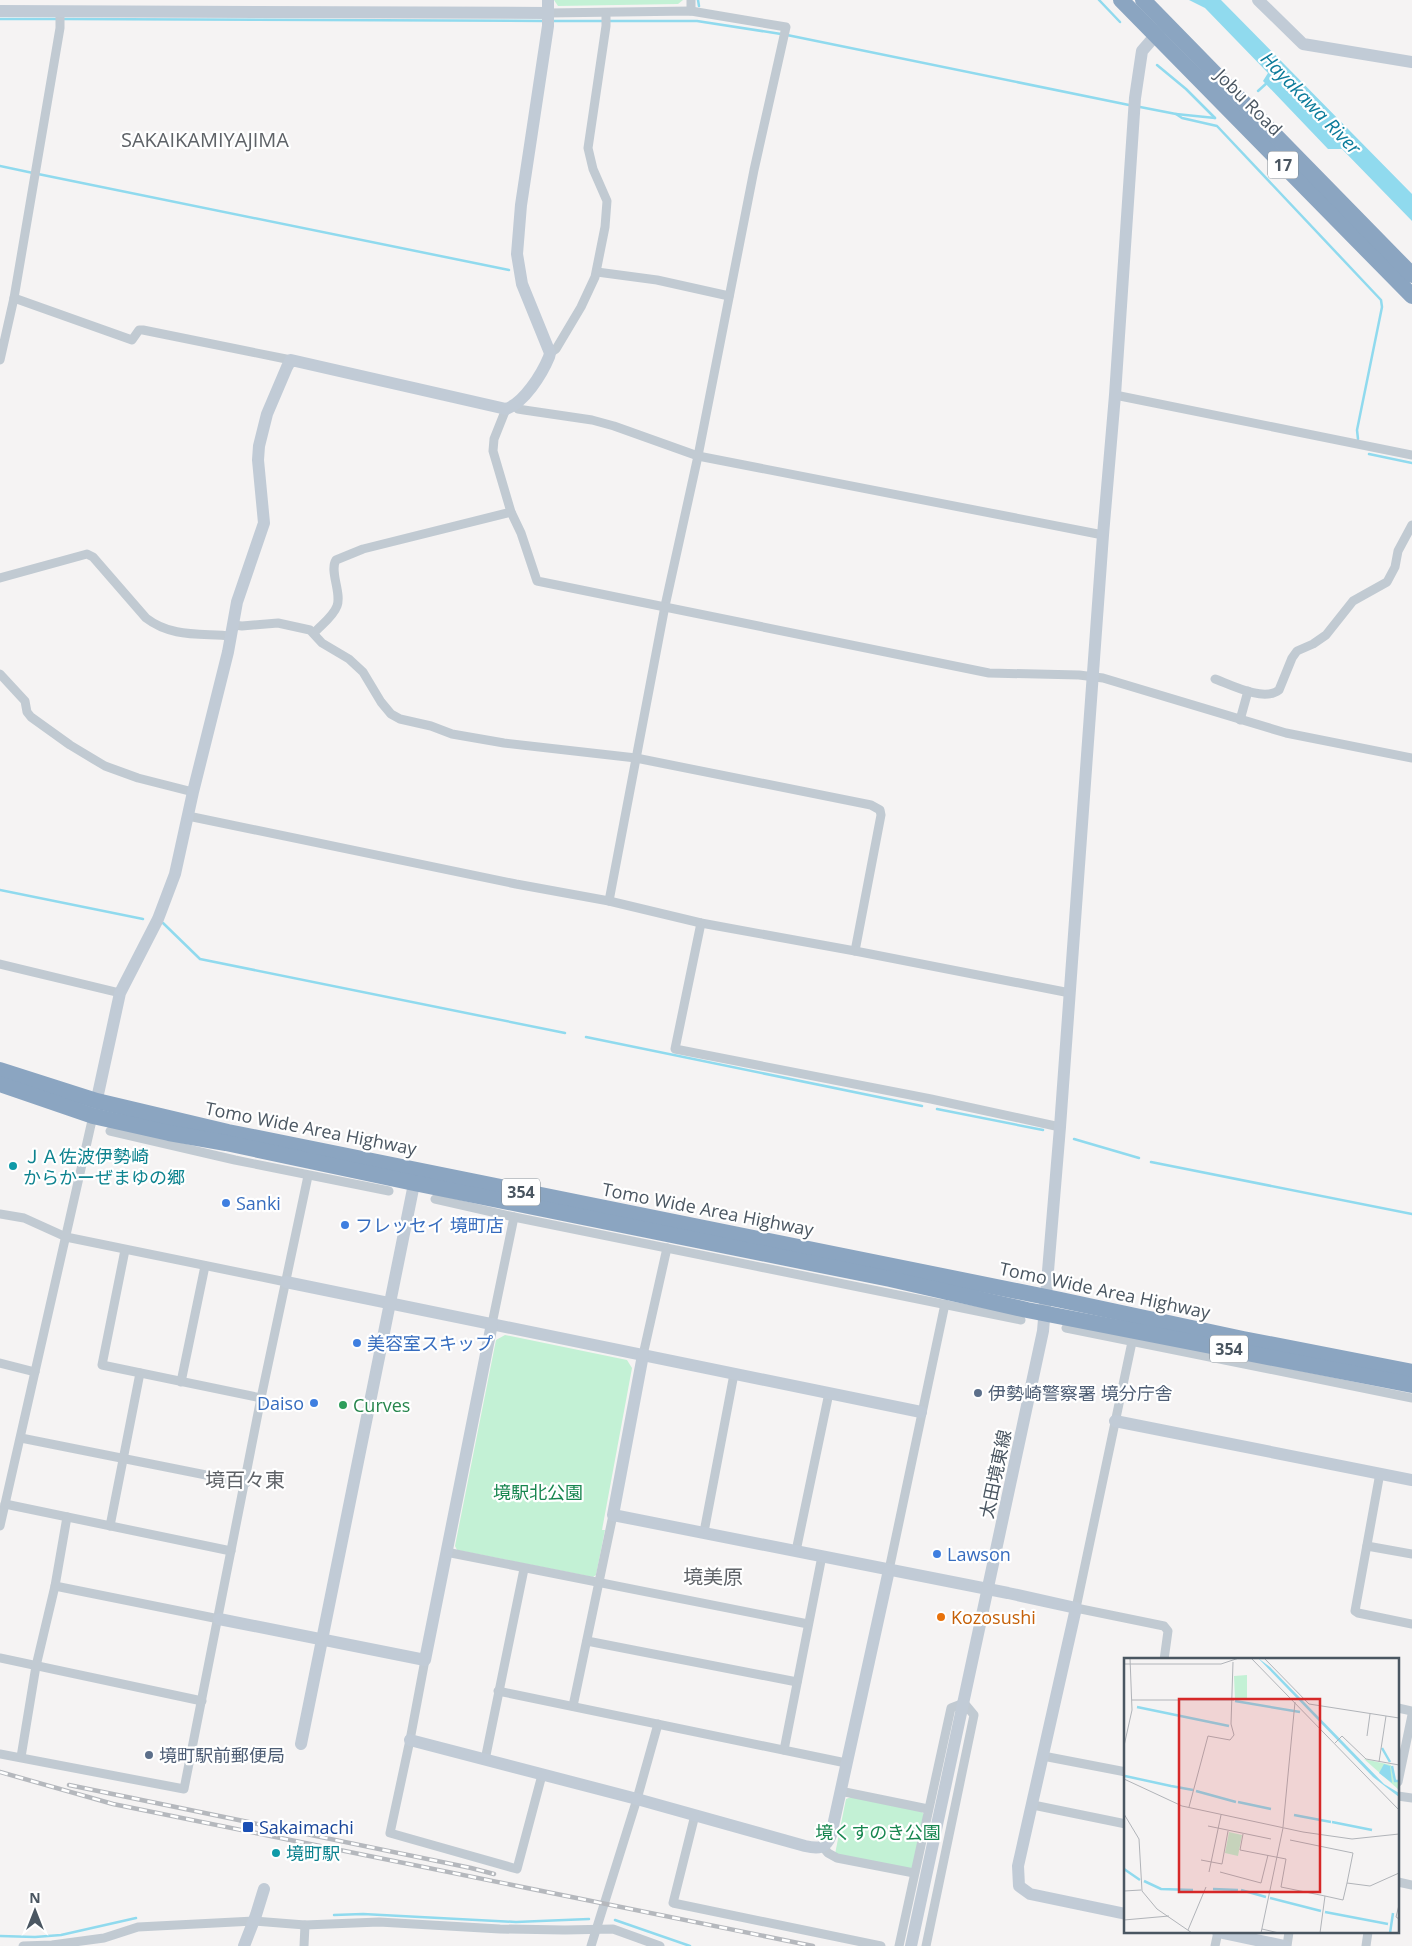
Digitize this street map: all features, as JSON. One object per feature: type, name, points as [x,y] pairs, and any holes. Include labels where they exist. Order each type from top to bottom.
[{"type":"highway","name":"Jobu Road","points":[[1121,0],[1161,29],[1412,275]]},
{"type":"highway","name":"Jobu Road","points":[[1143,0],[1161,29],[1412,296]]},
{"type":"highway","name":"Tomo Wide Area Highway","points":[[0,1070],[95,1108],[169,1133],[226,1143],[345,1169],[415,1176],[573,1202],[1046,1305],[1241,1351],[1412,1384]]},
{"type":"highway","name":"Tomo Wide Area Highway","points":[[0,1084],[95,1108],[228,1132],[563,1213],[890,1279],[1243,1339],[1412,1372]]},
{"type":"street","points":[[691,0],[691,11]]},
{"type":"street","points":[[1258,0],[1303,44],[1412,62]]},
{"type":"street","points":[[0,360],[14,298],[60,28],[60,10]]},
{"type":"street","points":[[0,11],[548,14],[691,11],[786,26],[729,296],[698,456],[665,606],[609,901]]},
{"type":"street","points":[[606,12],[606,26],[588,148],[592,169],[608,207],[596,272],[581,307],[556,349],[550,353],[545,365],[526,394],[510,407],[493,444],[511,512],[522,533],[537,581],[989,673],[1094,677],[1286,733],[1412,758]]},
{"type":"street","points":[[548,14],[521,205],[517,254],[522,284],[550,353]]},
{"type":"street","name":"太田境東線","points":[[911,1946],[1043,1331],[1115,395],[1134,104],[1142,51],[1161,29]]},
{"type":"street","points":[[596,272],[657,280],[729,296]]},
{"type":"street","points":[[14,298],[132,340],[139,330],[143,330],[518,409],[570,416],[614,426],[698,456],[1103,535]]},
{"type":"street","points":[[0,1526],[120,993],[158,920],[175,874],[242,585],[264,523],[258,460],[261,436],[267,414],[291,360]]},
{"type":"street","points":[[1115,395],[1412,455]]},
{"type":"street","points":[[314,634],[337,607],[338,595],[334,567],[336,560],[364,549],[511,512]]},
{"type":"street","points":[[1215,679],[1261,695],[1276,693],[1297,651],[1313,644],[1326,635],[1353,601],[1387,582],[1395,567],[1398,551],[1412,525]]},
{"type":"street","points":[[0,578],[87,554],[93,557],[146,618],[155,625],[184,634],[232,630],[242,626],[278,624],[305,628],[329,649],[356,665],[363,672],[387,710],[400,719],[431,726],[452,734],[479,739],[636,758],[871,805],[880,810],[881,815],[855,950]]},
{"type":"street","points":[[0,674],[25,701],[27,712],[31,717],[70,745],[98,762],[138,778],[193,792]]},
{"type":"street","points":[[1240,720],[1248,691]]},
{"type":"street","points":[[188,816],[516,884],[609,901],[700,924],[855,950],[1070,993]]},
{"type":"street","points":[[700,924],[675,1049],[931,1099],[1060,1127]]},
{"type":"street","points":[[0,964],[120,993]]},
{"type":"street","points":[[110,1131],[308,1176],[389,1191]]},
{"type":"street","points":[[226,1143],[235,1160]]},
{"type":"street","points":[[332,1180],[345,1169]]},
{"type":"street","points":[[0,1754],[184,1789],[246,1483],[261,1398],[308,1176]]},
{"type":"street","points":[[301,1744],[415,1176]]},
{"type":"street","points":[[435,1200],[1022,1320]]},
{"type":"street","points":[[563,1213],[576,1229]]},
{"type":"street","points":[[0,1214],[24,1218],[66,1237],[125,1250],[921,1412]]},
{"type":"street","points":[[514,1217],[390,1833],[517,1869],[542,1775]]},
{"type":"street","points":[[573,1706],[613,1515],[643,1355],[667,1248]]},
{"type":"street","points":[[125,1250],[102,1366],[261,1398]]},
{"type":"street","points":[[181,1382],[205,1266]]},
{"type":"street","points":[[863,1288],[890,1279]]},
{"type":"street","points":[[410,1740],[637,1798],[805,1846],[823,1847],[827,1844],[831,1835],[889,1570],[945,1304]]},
{"type":"street","points":[[1066,1328],[1412,1398]]},
{"type":"street","points":[[1124,1914],[1030,1894],[1019,1886],[1018,1866],[1076,1608],[1132,1342]]},
{"type":"street","points":[[1241,1351],[1262,1368]]},
{"type":"street","points":[[0,1363],[35,1372]]},
{"type":"street","points":[[110,1526],[140,1373]]},
{"type":"street","points":[[704,1532],[734,1374]]},
{"type":"street","points":[[796,1551],[829,1393]]},
{"type":"street","points":[[1115,1421],[1412,1480]]},
{"type":"street","points":[[21,1438],[246,1483]]},
{"type":"street","points":[[1380,1474],[1355,1611],[1412,1624]]},
{"type":"street","points":[[5,1504],[232,1551]]},
{"type":"street","points":[[613,1515],[1164,1626],[1168,1631],[1164,1658]]},
{"type":"street","points":[[21,1757],[36,1666],[55,1586],[67,1518]]},
{"type":"street","points":[[1367,1546],[1412,1554]]},
{"type":"street","points":[[446,1552],[808,1624]]},
{"type":"street","points":[[784,1750],[822,1556]]},
{"type":"street","points":[[485,1760],[524,1569]]},
{"type":"street","points":[[55,1586],[425,1660]]},
{"type":"street","points":[[587,1641],[797,1682]]},
{"type":"street","points":[[0,1658],[202,1701]]},
{"type":"street","points":[[498,1691],[846,1763]]},
{"type":"street","points":[[899,1946],[951,1708],[964,1703],[974,1715],[926,1946]]},
{"type":"street","points":[[1400,1772],[1412,1715]]},
{"type":"street","points":[[591,1946],[598,1929],[658,1724]]},
{"type":"street","points":[[1043,1756],[1124,1772]]},
{"type":"street","points":[[840,1792],[928,1809]]},
{"type":"street","points":[[1032,1805],[1124,1824]]},
{"type":"street","points":[[696,1816],[673,1903],[881,1946]]},
{"type":"street","points":[[823,1847],[828,1853],[837,1858],[914,1873]]},
{"type":"street","points":[[244,1946],[264,1889]]},
{"type":"street","points":[[23,1946],[102,1942],[138,1928],[256,1915],[305,1925],[379,1922],[500,1930],[613,1929],[660,1946]]},
{"type":"street","points":[[304,1946],[305,1925]]},
{"type":"street","points":[[1228,1934],[1286,1946]]},
{"type":"green space","points":[[554,0],[683,0],[678,4],[558,6]]},
{"type":"green space","name":"境駅北公園","points":[[505,1335],[627,1360],[632,1368],[602,1530],[605,1530],[596,1575],[593,1577],[457,1550],[455,1546],[496,1340]]},
{"type":"green space","name":"境くすのき公園","points":[[851,1797],[921,1811],[924,1814],[913,1869],[835,1854],[846,1799]]},
{"type":"water","name":"Hayakawa River","points":[[1189,0],[1221,0],[1412,194],[1412,221],[1342,149],[1328,149],[1263,81],[1268,73],[1205,8]]},
{"type":"waterway","points":[[698,0],[699,6]]},
{"type":"waterway","points":[[1099,0],[1120,22]]},
{"type":"waterway","points":[[0,19],[58,19]]},
{"type":"waterway","points":[[63,19],[545,21]]},
{"type":"waterway","points":[[553,21],[697,21],[781,34]]},
{"type":"waterway","points":[[787,35],[1129,105]]},
{"type":"waterway","points":[[1157,65],[1186,89],[1215,118]]},
{"type":"waterway","name":"Hayakawa River","points":[[1258,91],[1268,82]]},
{"type":"waterway","points":[[1140,107],[1176,114],[1182,118],[1217,126],[1381,300],[1382,307],[1357,430],[1358,439]]},
{"type":"waterway","points":[[1176,114],[1215,118]]},
{"type":"waterway","points":[[0,166],[33,173]]},
{"type":"waterway","points":[[38,174],[509,270]]},
{"type":"waterway","points":[[1369,454],[1412,463]]},
{"type":"waterway","points":[[0,890],[143,919]]},
{"type":"waterway","points":[[163,923],[200,959],[565,1033]]},
{"type":"waterway","points":[[586,1037],[922,1106]]},
{"type":"waterway","points":[[937,1109],[1043,1130]]},
{"type":"waterway","points":[[1074,1139],[1139,1158]]},
{"type":"waterway","points":[[1151,1162],[1412,1214]]},
{"type":"waterway","points":[[334,1915],[363,1914],[516,1922],[589,1919]]},
{"type":"waterway","points":[[0,1936],[35,1937],[61,1935],[136,1918]]},
{"type":"waterway","points":[[615,1920],[690,1946]]},
{"type":"railway","points":[[0,1772],[113,1804],[813,1946]]},
{"type":"railway","points":[[69,1785],[494,1874]]},
{"type":"place","name":"ＪＡ佐波伊勢崎 からかーぜまゆの郷","points":[[13,1166]]},
{"type":"place","name":"Sanki","points":[[226,1203]]},
{"type":"place","name":"フレッセイ 境町店","points":[[345,1225]]},
{"type":"place","name":"美容室スキップ","points":[[357,1343]]},
{"type":"place","name":"伊勢崎警察署 境分庁舎","points":[[978,1393]]},
{"type":"place","name":"Daiso","points":[[314,1403]]},
{"type":"place","name":"Curves","points":[[343,1405]]},
{"type":"place","name":"Lawson","points":[[937,1554]]},
{"type":"place","name":"Kozosushi","points":[[941,1617]]},
{"type":"place","name":"境町駅前郵便局","points":[[149,1755]]},
{"type":"place","name":"Sakaimachi","points":[[248,1827]]},
{"type":"place","name":"境町駅","points":[[276,1853]]},
{"type":"district","name":"SAKAIKAMIYAJIMA","points":[[205,139]]},
{"type":"district","name":"境百々東","points":[[245,1479]]},
{"type":"district","name":"境美原","points":[[713,1576]]}]
